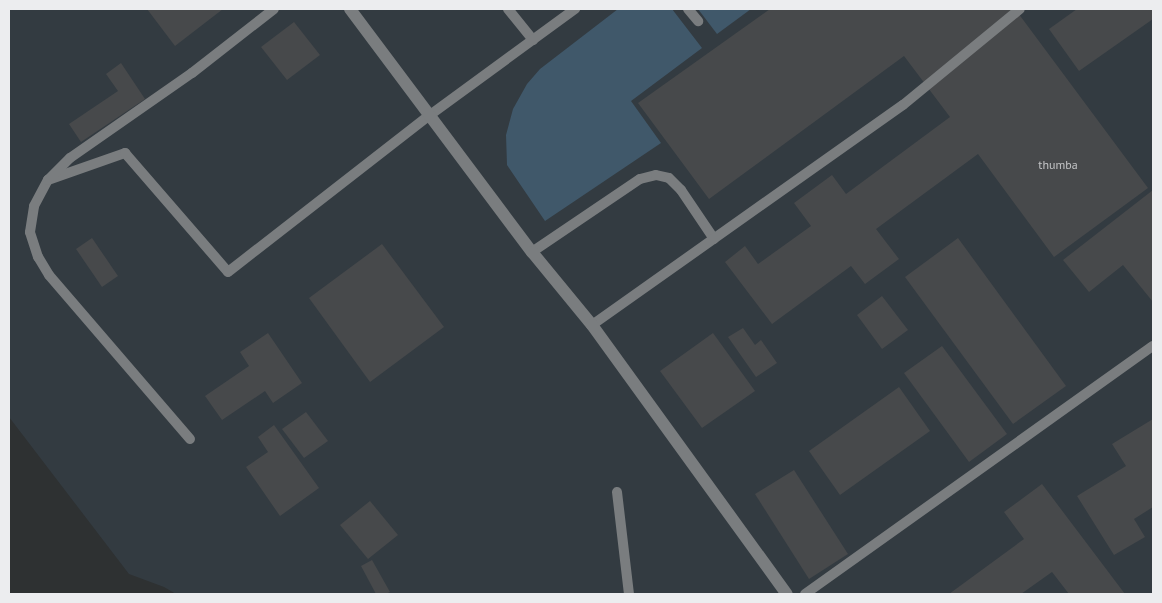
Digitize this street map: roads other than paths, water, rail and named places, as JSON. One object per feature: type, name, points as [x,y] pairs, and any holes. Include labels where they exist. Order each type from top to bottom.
[{"type":"street","points":[[350,9],[532,252],[592,325],[787,594]]},
{"type":"lane","points":[[190,439],[49,275],[38,257],[30,232],[34,206],[48,180],[70,158],[192,73],[274,9]]},
{"type":"lane","points":[[508,9],[532,40]]},
{"type":"lane","points":[[48,180],[125,153],[228,272],[430,115],[575,9]]},
{"type":"lane","points":[[688,9],[698,22]]},
{"type":"lane","points":[[592,325],[903,105],[1020,9]]},
{"type":"lane","points":[[532,252],[640,180],[656,175],[669,178],[681,190],[714,239]]},
{"type":"lane","points":[[805,594],[1153,346]]},
{"type":"lane","points":[[617,492],[629,594]]}]
